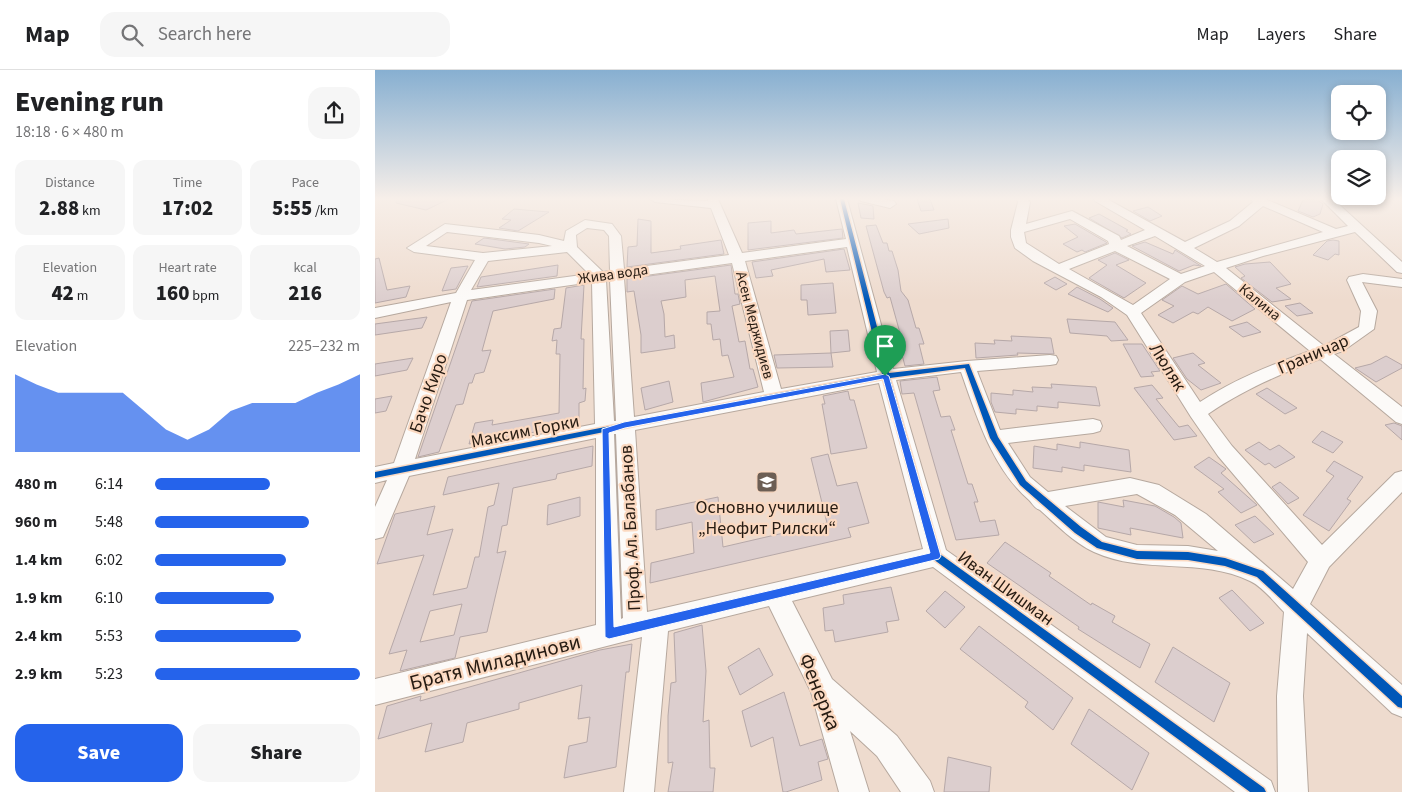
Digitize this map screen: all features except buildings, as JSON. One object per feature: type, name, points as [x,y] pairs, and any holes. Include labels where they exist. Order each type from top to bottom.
[{"type":"street","points":[[438,233],[414,248],[483,257],[570,248]]},
{"type":"street","points":[[485,233],[539,239],[570,248],[608,274]]},
{"type":"street","name":"Проф. Ал. Балабанов","points":[[570,248],[571,233]]},
{"type":"street","name":"Проф. Ал. Балабанов","points":[[609,634],[605,431],[608,274],[615,236],[612,233]]},
{"type":"street","name":"Асен Меджидиев","points":[[727,233],[737,257],[774,396]]},
{"type":"street","name":"Иван Шишман","points":[[850,233],[885,376],[936,556],[1259,792]]},
{"type":"street","name":"Люляк","points":[[1017,233],[1020,245],[1057,269],[1106,294],[1133,312],[1197,412],[1225,450],[1321,560]]},
{"type":"street","points":[[1103,233],[1114,239],[1116,246],[1180,279]]},
{"type":"street","points":[[1057,269],[1151,233]]},
{"type":"street","points":[[1158,233],[1184,247],[1220,233]]},
{"type":"street","points":[[1133,312],[1180,279],[1334,233]]},
{"type":"street","points":[[1364,233],[1402,269]]},
{"type":"street","name":"Жива вода","points":[[375,313],[461,296],[608,274],[852,242]]},
{"type":"street","name":"Калина","points":[[1184,247],[1216,267],[1402,418]]},
{"type":"street","name":"Бачо Киро","points":[[375,530],[402,470],[461,296],[483,257]]},
{"type":"street","name":"Проф. Ал. Балабанов","points":[[608,274],[646,625],[639,792]]},
{"type":"street","name":"Граничар","points":[[1197,412],[1232,389],[1266,373],[1337,347],[1366,329],[1369,311],[1354,280],[1363,278],[1402,283]]},
{"type":"street","name":"Максим Горки","points":[[375,475],[605,431],[624,425],[885,376],[967,366],[1050,360]]},
{"type":"street","points":[[967,366],[995,438],[1023,483],[1042,502],[1100,546],[1137,556],[1189,556],[1225,562],[1259,574]]},
{"type":"street","points":[[995,438],[1093,426]]},
{"type":"street","points":[[1293,792],[1290,696],[1297,605],[1321,560],[1402,479]]},
{"type":"street","points":[[1042,502],[1135,486],[1157,493],[1204,526],[1297,605],[1402,703]]},
{"type":"street","name":"Братя Миладинови","points":[[375,692],[936,556]]},
{"type":"street","name":"Фенерка","points":[[776,595],[823,689],[854,792]]},
{"type":"street","points":[[823,689],[887,746],[919,792]]},
{"type":"cycle path","points":[[850,233],[886,376],[936,556],[1260,792]]},
{"type":"cycle path","points":[[375,475],[774,396],[886,376],[967,366],[994,438],[1023,483],[1078,530],[1100,545],[1137,555],[1188,556],[1225,562],[1260,574],[1402,703]]},
{"type":"place","name":"Основно училище „Неофит Рилски“","points":[[767,482]]},
{"type":"route","points":[[885,376],[936,556],[609,634],[607,610],[605,431],[624,425],[885,376]]}]
